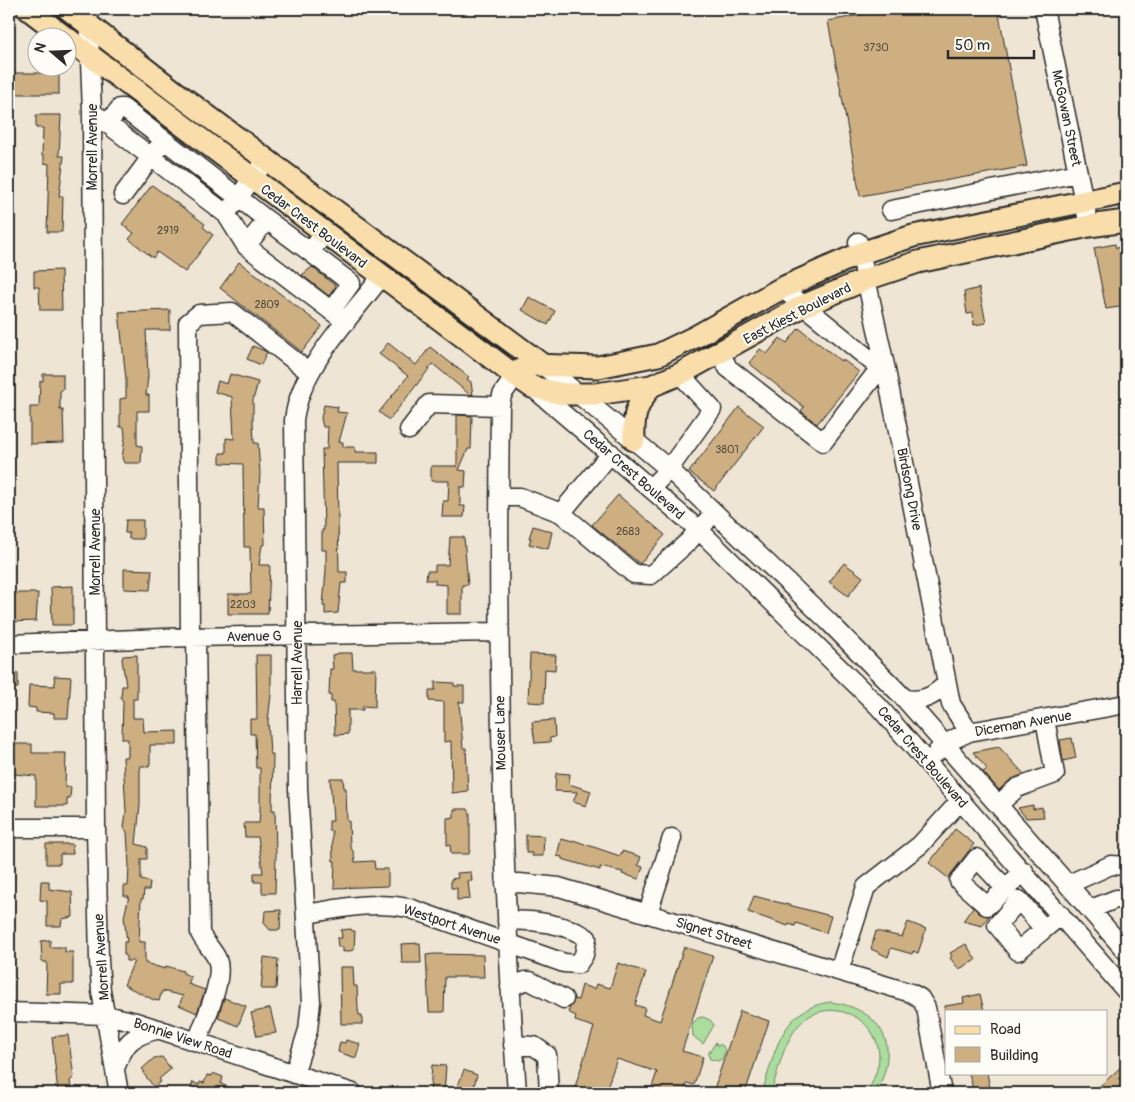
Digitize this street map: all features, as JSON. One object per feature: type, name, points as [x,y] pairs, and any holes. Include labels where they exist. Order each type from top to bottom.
[{"type":"main road","name":"Cedar Crest Boulevard","points":[[28,9],[54,28]]},
{"type":"main road","name":"Cedar Crest Boulevard","points":[[68,9],[89,16],[266,159],[544,366]]},
{"type":"main road","name":"Cedar Crest Boulevard","points":[[78,47],[381,277],[524,382]]},
{"type":"main road","name":"East Kiest Boulevard","points":[[1126,193],[859,248],[782,288],[697,336],[658,355],[598,367],[532,366],[522,369],[524,382],[563,394],[579,395],[622,392],[652,386],[680,374],[803,306],[867,278],[918,262],[1090,226],[1126,221]]},
{"type":"main road","points":[[381,277],[397,256]]},
{"type":"main road","points":[[634,440],[633,420],[638,402],[652,386]]},
{"type":"street","name":"McGowan Street","points":[[1044,9],[1090,226]]},
{"type":"street","name":"Morrell Avenue","points":[[89,16],[92,112],[96,828],[99,960],[118,1093]]},
{"type":"street","points":[[108,123],[120,108],[123,108],[351,283],[330,311]]},
{"type":"street","points":[[92,112],[226,214],[246,246],[346,322]]},
{"type":"street","points":[[123,195],[177,123]]},
{"type":"street","points":[[226,214],[266,159]]},
{"type":"street","points":[[891,210],[1078,173]]},
{"type":"street","points":[[246,246],[267,220]]},
{"type":"street","points":[[310,252],[324,234]]},
{"type":"street","name":"Birdsong Drive","points":[[859,248],[867,278],[951,704],[969,732]]},
{"type":"street","name":"Harrell Avenue","points":[[294,1074],[308,1030],[311,1002],[298,789],[298,635],[294,420],[297,401],[309,372],[381,277]]},
{"type":"street","points":[[720,352],[728,368],[823,442],[884,369],[782,288]]},
{"type":"street","points":[[198,1042],[220,969],[216,957],[200,933],[188,323],[199,314],[232,312],[309,372]]},
{"type":"street","name":"Cedar Crest Boulevard","points":[[544,366],[668,469],[828,621],[905,699],[1126,951]]},
{"type":"street","points":[[651,488],[668,469],[712,410],[680,374]]},
{"type":"street","name":"Cedar Crest Boulevard","points":[[524,382],[699,530],[880,707],[1126,991]]},
{"type":"street","name":"Mouser Lane","points":[[516,1093],[505,884],[498,632],[500,406],[502,395],[524,382]]},
{"type":"street","points":[[409,430],[429,404],[500,406]]},
{"type":"street","points":[[561,514],[611,454]]},
{"type":"street","points":[[499,497],[520,497],[561,514],[634,574],[651,575],[699,530],[714,513]]},
{"type":"street","name":"Avenue G","points":[[9,644],[193,637],[498,632]]},
{"type":"street","points":[[905,699],[921,700],[931,697],[947,683]]},
{"type":"street","name":"Diceman Avenue","points":[[927,760],[969,732],[1126,704]]},
{"type":"street","points":[[999,804],[1016,788],[1055,774],[1045,718]]},
{"type":"street","points":[[839,972],[866,887],[920,845],[961,800]]},
{"type":"street","points":[[9,828],[96,828]]},
{"type":"street","points":[[648,913],[672,838]]},
{"type":"street","points":[[1069,884],[1111,865],[1126,866]]},
{"type":"street","points":[[1006,889],[1024,871]]},
{"type":"street","name":"Signet Street","points":[[505,884],[526,883],[559,887],[911,993],[920,998],[926,1008],[942,1093]]},
{"type":"street","points":[[1091,909],[1100,904],[1126,899]]},
{"type":"street","name":"Westport Avenue","points":[[306,914],[371,904],[387,904],[409,908],[564,963],[578,964],[584,955],[586,938],[579,932],[532,920],[507,921]]},
{"type":"street","points":[[1044,929],[1061,915]]},
{"type":"street","points":[[510,987],[530,981],[564,999]]},
{"type":"street","name":"Bonnie View Road","points":[[9,1012],[106,1015],[159,1029],[352,1093]]},
{"type":"street","points":[[115,1069],[128,1041],[138,1035],[159,1029]]},
{"type":"street","points":[[513,1045],[534,1046],[547,1055],[549,1093]]},
{"type":"green space","points":[[830,1002],[852,1007],[862,1012],[879,1026],[887,1047],[887,1059],[877,1093],[868,1093],[879,1061],[876,1042],[870,1030],[860,1020],[848,1014],[822,1011],[809,1016],[798,1026],[788,1041],[771,1093],[762,1093],[776,1048],[790,1023],[813,1006]]},
{"type":"green space","points":[[703,1017],[710,1020],[714,1025],[703,1044],[693,1036],[692,1024],[698,1018]]},
{"type":"green space","points":[[716,1042],[716,1045],[722,1045],[725,1050],[723,1058],[718,1061],[710,1059],[708,1054]]},
{"type":"building","points":[[893,9],[998,9],[1027,166],[860,196],[828,21]]},
{"type":"building","points":[[9,73],[28,73],[28,78],[59,78],[59,94],[9,94]]},
{"type":"building","points":[[36,115],[61,115],[59,156],[64,156],[59,196],[63,196],[62,232],[47,232],[49,164],[44,163],[44,156],[42,156],[43,128],[36,128]]},
{"type":"building","points":[[152,185],[205,224],[203,227],[213,235],[185,272],[157,252],[153,258],[129,239],[134,233],[122,224]]},
{"type":"building","points":[[1115,244],[1116,248],[1126,246],[1126,306],[1106,309],[1094,248]]},
{"type":"building","points":[[239,262],[322,326],[302,352],[220,288]]},
{"type":"building","points":[[312,267],[336,286],[329,296],[302,275]]},
{"type":"building","points":[[61,270],[62,310],[40,310],[39,287],[34,287],[34,271]]},
{"type":"building","points":[[979,288],[986,323],[974,325],[973,313],[967,314],[964,292]]},
{"type":"building","points":[[529,297],[555,311],[548,325],[522,310]]},
{"type":"building","points":[[170,310],[170,330],[146,330],[148,376],[146,395],[149,395],[149,411],[137,411],[137,445],[142,446],[141,463],[124,463],[122,458],[125,437],[124,427],[120,427],[120,399],[126,398],[126,380],[119,312]]},
{"type":"building","points":[[799,328],[841,361],[842,359],[859,372],[817,424],[801,411],[804,407],[749,363],[760,349],[767,354],[780,338],[787,343]]},
{"type":"building","points":[[388,343],[416,365],[430,347],[469,377],[467,379],[471,382],[473,395],[469,394],[433,364],[389,420],[379,412],[408,376],[379,354]]},
{"type":"building","points":[[253,346],[267,352],[261,365],[247,359]]},
{"type":"building","points":[[43,374],[63,374],[63,389],[60,391],[60,410],[63,410],[64,443],[30,444],[30,407],[39,407],[40,381],[43,381]]},
{"type":"building","points":[[230,374],[258,382],[253,400],[253,421],[254,443],[258,443],[260,473],[258,507],[264,507],[265,545],[262,545],[259,565],[270,565],[268,614],[228,614],[228,594],[251,594],[250,547],[244,547],[243,464],[220,463],[220,453],[226,453],[226,438],[234,439],[232,397],[215,392],[218,381],[227,384]]},
{"type":"building","points":[[324,405],[338,407],[337,412],[347,413],[339,442],[343,442],[343,447],[355,447],[355,452],[378,452],[378,463],[337,463],[339,572],[347,572],[347,583],[341,583],[338,613],[325,614],[325,606],[323,606],[326,550],[322,550],[322,530],[324,530],[322,449],[327,449],[328,427],[323,427],[321,418]]},
{"type":"building","points":[[739,407],[764,426],[714,491],[689,472]]},
{"type":"building","points":[[457,415],[472,416],[471,449],[468,449],[459,470],[466,471],[465,487],[460,487],[460,506],[465,506],[464,517],[442,517],[443,501],[448,501],[449,481],[431,481],[431,466],[457,466]]},
{"type":"building","points":[[618,495],[665,535],[640,564],[592,525]]},
{"type":"building","points":[[126,520],[143,520],[143,539],[129,539],[129,533],[125,533]]},
{"type":"building","points":[[533,526],[552,532],[548,549],[529,544]]},
{"type":"building","points":[[450,537],[464,537],[468,585],[462,585],[462,614],[447,614],[447,585],[435,584],[435,580],[426,580],[427,571],[435,571],[435,565],[448,565]]},
{"type":"building","points":[[844,563],[863,577],[848,596],[829,582]]},
{"type":"building","points":[[124,569],[152,570],[150,590],[124,589]]},
{"type":"building","points":[[73,586],[73,625],[52,625],[51,587]]},
{"type":"building","points":[[9,593],[38,593],[36,621],[9,622]]},
{"type":"building","points":[[352,653],[353,669],[376,669],[375,707],[363,706],[363,710],[348,710],[348,734],[335,735],[334,702],[331,702],[331,695],[329,695],[330,669],[333,669],[332,655]]},
{"type":"building","points":[[530,654],[556,655],[555,670],[545,669],[544,703],[528,702]]},
{"type":"building","points":[[137,655],[137,699],[133,699],[133,718],[143,718],[144,732],[177,731],[177,745],[150,745],[150,766],[141,766],[140,770],[140,805],[136,844],[147,847],[147,859],[141,859],[141,880],[150,882],[149,890],[144,890],[143,899],[141,899],[139,942],[145,942],[145,963],[165,969],[166,966],[183,971],[183,973],[191,977],[188,984],[205,990],[197,1013],[179,1005],[183,996],[162,991],[159,1001],[124,985],[134,961],[126,961],[126,955],[124,955],[124,942],[127,942],[124,917],[129,896],[124,896],[124,886],[128,886],[129,866],[127,832],[124,828],[126,812],[123,757],[128,757],[128,739],[122,739],[123,701],[121,698],[122,686],[126,686],[122,659],[123,656]]},
{"type":"building","points":[[256,655],[271,655],[271,695],[268,721],[270,754],[273,754],[272,810],[275,810],[275,893],[262,893],[262,882],[254,882],[254,873],[263,873],[258,837],[245,837],[244,823],[259,823],[260,810],[260,768],[256,768],[255,734],[250,734],[250,719],[257,719]]},
{"type":"building","points":[[9,673],[18,673],[18,688],[9,688]]},
{"type":"building","points":[[54,676],[71,677],[68,718],[54,718],[54,713],[36,712],[36,708],[28,707],[29,685],[55,686]]},
{"type":"building","points":[[435,682],[454,683],[454,686],[464,686],[464,702],[459,702],[463,748],[466,748],[468,791],[452,793],[451,741],[444,742],[444,702],[429,701],[429,690],[435,690]]},
{"type":"building","points":[[554,720],[555,737],[550,738],[550,742],[535,743],[532,722]]},
{"type":"building","points":[[1072,738],[1076,758],[1063,761],[1060,740]]},
{"type":"building","points":[[9,744],[32,744],[32,753],[66,753],[65,787],[71,787],[67,806],[36,806],[36,776],[14,774],[14,766],[9,766]]},
{"type":"building","points":[[999,747],[1024,774],[1010,780],[999,790],[983,772],[987,769],[973,752]]},
{"type":"building","points":[[556,773],[570,774],[569,784],[591,791],[586,806],[573,802],[577,792],[555,791]]},
{"type":"building","points":[[330,778],[343,778],[344,788],[346,788],[350,846],[354,853],[355,862],[374,861],[375,869],[388,869],[388,886],[334,888],[335,861],[333,861],[332,831],[329,831],[329,821],[333,821]]},
{"type":"building","points":[[1033,805],[1033,809],[1042,807],[1044,817],[1026,818],[1018,808]]},
{"type":"building","points":[[454,809],[468,809],[470,813],[469,854],[451,854],[450,845],[447,845],[447,818],[454,817]]},
{"type":"building","points":[[955,829],[974,844],[948,878],[929,863]]},
{"type":"building","points":[[526,835],[544,836],[543,856],[532,856],[532,853],[526,853]]},
{"type":"building","points":[[561,839],[573,842],[573,840],[620,856],[622,851],[641,857],[638,865],[643,867],[639,879],[622,874],[623,872],[600,867],[600,870],[562,859],[562,857],[557,856]]},
{"type":"building","points":[[46,844],[72,844],[73,854],[60,854],[60,864],[46,864]]},
{"type":"building","points":[[471,872],[472,881],[468,881],[470,899],[457,900],[457,888],[451,888],[451,879],[458,878],[457,873]]},
{"type":"building","points":[[41,881],[49,881],[49,889],[72,892],[73,917],[62,919],[61,926],[47,926],[47,901],[40,900]]},
{"type":"building","points":[[754,896],[831,916],[826,933],[796,923],[795,926],[789,924],[788,926],[748,912]]},
{"type":"building","points":[[973,907],[980,914],[989,916],[982,926],[963,921]]},
{"type":"building","points":[[281,910],[280,930],[270,930],[264,923],[265,911]]},
{"type":"building","points":[[908,922],[926,929],[918,953],[913,951],[912,954],[891,948],[888,957],[871,949],[876,931],[902,937]]},
{"type":"building","points":[[351,929],[355,931],[354,950],[343,952],[343,947],[338,947],[337,938],[342,938],[341,930]]},
{"type":"building","points":[[50,940],[50,947],[65,947],[65,952],[73,952],[73,984],[61,984],[61,994],[46,994],[47,962],[42,962],[41,941]]},
{"type":"building","points":[[420,943],[421,963],[402,963],[401,944]]},
{"type":"building","points":[[966,944],[976,960],[959,969],[950,958],[952,956],[950,953]]},
{"type":"building","points":[[684,947],[713,956],[682,1051],[703,1057],[694,1085],[687,1083],[684,1093],[650,1093],[657,1072],[617,1059],[605,1093],[573,1093],[594,1027],[575,1021],[576,1016],[568,1012],[574,999],[578,1000],[582,985],[594,989],[596,984],[610,988],[618,963],[646,972],[635,1005],[645,1008],[643,1015],[660,1021]]},
{"type":"building","points":[[426,955],[483,955],[484,977],[445,977],[444,1012],[429,1012]]},
{"type":"building","points":[[264,957],[278,959],[276,989],[261,989]]},
{"type":"building","points":[[340,967],[353,967],[354,986],[357,986],[358,1009],[359,1015],[362,1015],[362,1024],[341,1024]]},
{"type":"building","points":[[980,994],[984,1010],[945,1010],[945,1006],[964,1003],[963,998]]},
{"type":"building","points":[[224,998],[246,1006],[238,1026],[218,1018]]},
{"type":"building","points":[[270,1008],[276,1033],[257,1036],[251,1013]]},
{"type":"building","points":[[740,1011],[769,1021],[745,1093],[713,1092]]},
{"type":"building","points":[[68,1035],[74,1077],[70,1081],[72,1093],[58,1093],[52,1037]]},
{"type":"building","points":[[346,1040],[360,1044],[356,1058],[338,1052],[340,1042],[345,1043]]},
{"type":"building","points":[[162,1057],[171,1069],[159,1079],[161,1081],[154,1087],[142,1069],[154,1058]]},
{"type":"building","points":[[432,1065],[446,1066],[444,1093],[430,1093]]},
{"type":"building","points":[[1121,1067],[1126,1072],[1126,1086],[1118,1093],[1092,1093]]},
{"type":"building","points":[[464,1070],[477,1075],[472,1093],[455,1093]]},
{"type":"building","points":[[213,1073],[223,1077],[221,1084],[243,1093],[196,1093],[190,1091],[193,1082],[199,1085],[200,1082],[204,1083],[207,1075],[212,1076]]},
{"type":"building","points":[[969,1074],[987,1074],[991,1093],[974,1093]]}]
